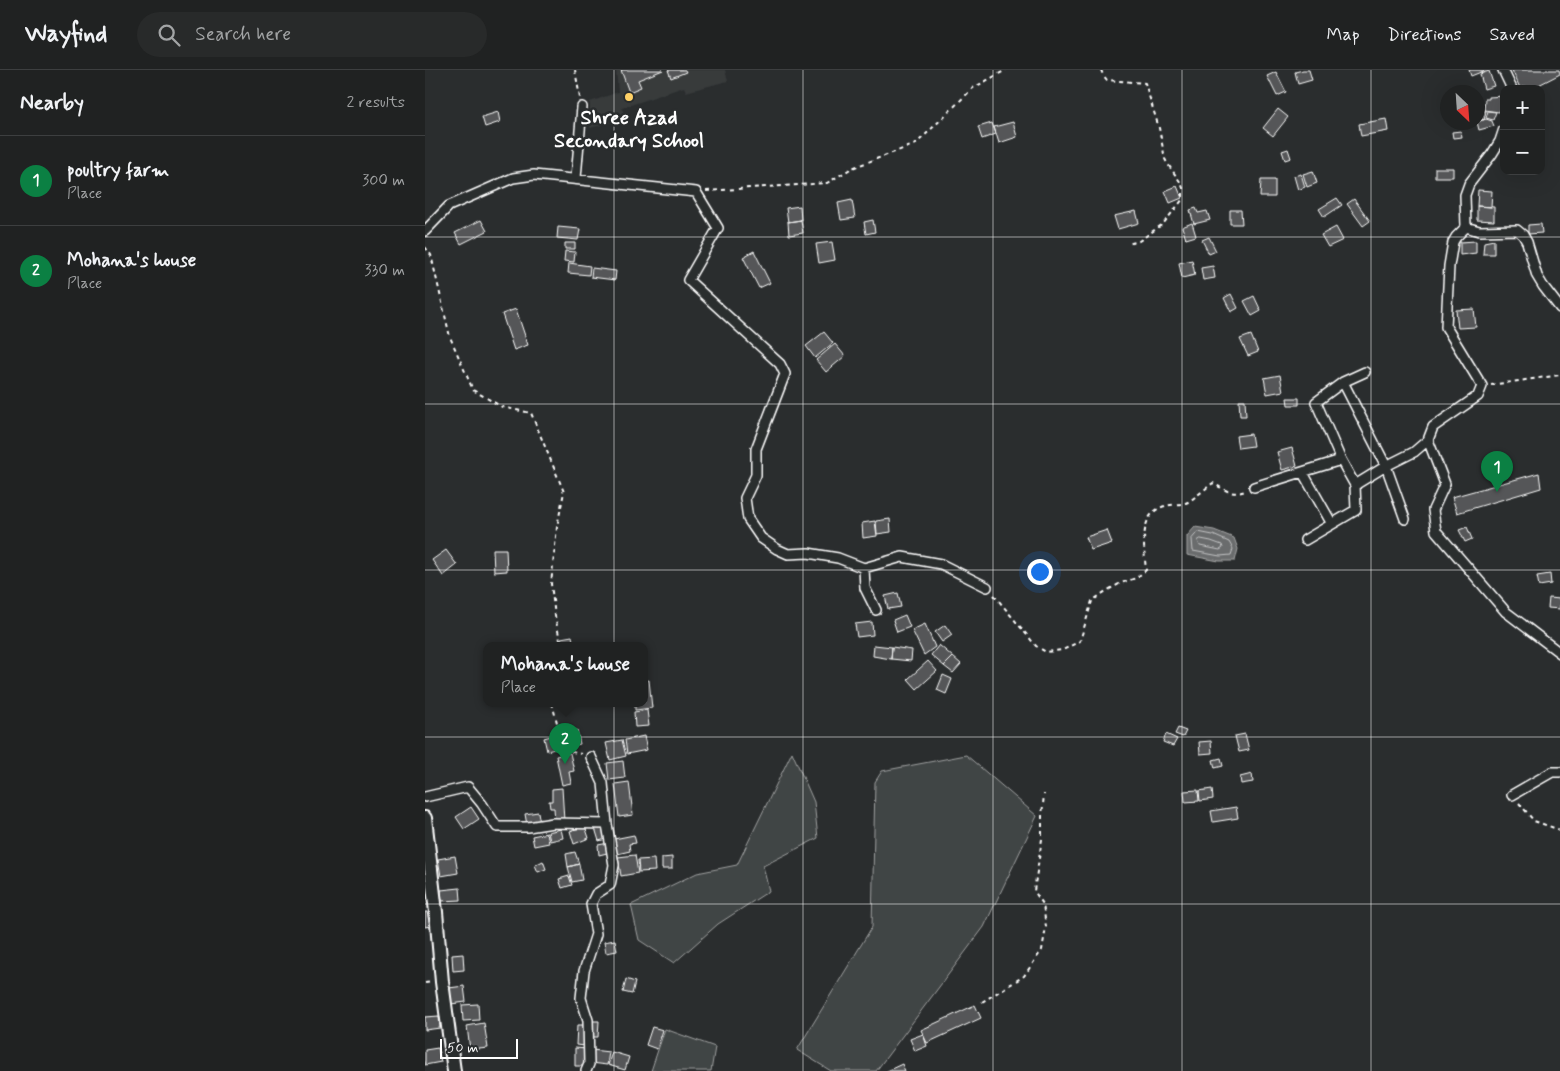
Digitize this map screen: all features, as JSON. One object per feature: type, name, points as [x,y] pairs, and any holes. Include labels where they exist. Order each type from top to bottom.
[{"type":"main road","points":[[425,818],[442,982],[455,1071]]},
{"type":"street","points":[[1503,70],[1510,85]]},
{"type":"street","points":[[576,178],[582,108]]},
{"type":"street","points":[[1355,485],[1414,452],[1428,440],[1433,427],[1478,396],[1482,386],[1446,327],[1449,266],[1453,242],[1466,227],[1465,195],[1469,184],[1496,148],[1503,130]]},
{"type":"street","points":[[425,231],[449,206],[513,178],[535,175],[576,178],[696,192],[718,228],[688,280],[780,364],[785,374],[757,449],[756,475],[745,498],[748,519],[761,538],[788,554],[808,552],[838,558],[864,568],[901,557],[941,564],[987,587]]},
{"type":"street","points":[[1466,227],[1479,232],[1517,230],[1523,235],[1527,242],[1537,276],[1560,308]]},
{"type":"street","points":[[1305,540],[1356,510],[1355,485],[1341,460],[1316,402],[1343,382],[1365,372]]},
{"type":"street","points":[[1343,382],[1386,466],[1405,519]]},
{"type":"street","points":[[1428,440],[1445,484],[1433,510],[1436,531],[1506,612],[1560,653]]},
{"type":"street","points":[[1254,487],[1341,460]]},
{"type":"street","points":[[1303,473],[1332,524]]},
{"type":"street","points":[[864,568],[865,588],[877,610]]},
{"type":"street","points":[[586,1071],[589,1064],[588,1020],[581,998],[584,971],[596,934],[591,904],[596,894],[610,885],[614,865],[603,784],[591,757]]},
{"type":"street","points":[[1512,795],[1552,772],[1560,772]]},
{"type":"street","points":[[425,797],[468,787],[497,827],[528,827],[553,823],[607,824]]},
{"type":"path","points":[[575,70],[582,108]]},
{"type":"path","points":[[696,192],[827,183],[852,168],[916,144],[973,88],[1006,70]]},
{"type":"path","points":[[1101,70],[1105,78],[1111,81],[1145,82],[1159,128],[1165,159],[1178,177],[1183,188],[1183,199],[1163,224],[1139,241],[1128,244]]},
{"type":"path","points":[[425,247],[431,255],[450,337],[473,390],[502,407],[531,413],[564,492],[557,527],[551,584],[560,642]]},
{"type":"path","points":[[1482,386],[1560,375]]},
{"type":"path","points":[[987,587],[1036,646],[1046,652],[1063,650],[1080,641],[1093,601],[1106,591],[1136,578],[1146,570],[1144,546],[1146,523],[1153,511],[1165,506],[1187,503],[1213,483],[1226,491],[1237,494],[1254,487]]},
{"type":"path","points":[[553,707],[564,750],[591,757]]},
{"type":"path","points":[[982,1002],[1025,976],[1042,950],[1046,927],[1043,904],[1034,891],[1042,839],[1044,794]]},
{"type":"path","points":[[1512,795],[1534,821],[1560,830]]},
{"type":"shaded area","name":"Shree Azad Secondary School","points":[[616,70],[725,70],[728,81],[686,92],[684,87],[622,108],[626,119],[590,128],[590,102],[618,92]]},
{"type":"shaded area","points":[[792,752],[814,802],[818,838],[763,866],[769,891],[718,924],[674,963],[639,940],[631,905],[697,873],[737,865]]},
{"type":"shaded area","points":[[966,755],[1037,816],[984,927],[876,1071],[831,1071],[797,1050],[872,927],[875,782],[882,771]]},
{"type":"shaded area","points":[[665,1029],[715,1047],[711,1071],[651,1071]]},
{"type":"water","points":[[1195,527],[1214,530],[1234,538],[1238,549],[1235,561],[1219,561],[1187,555],[1187,536]]},
{"type":"building","points":[[621,70],[663,70],[638,80],[641,87],[629,92]]},
{"type":"building","points":[[668,70],[685,70],[686,72],[671,78]]},
{"type":"building","points":[[1309,70],[1312,80],[1298,84],[1295,72]]},
{"type":"building","points":[[1469,70],[1486,70],[1471,76]]},
{"type":"building","points":[[1512,70],[1559,70],[1560,74],[1539,85],[1519,85]]},
{"type":"building","points":[[1489,71],[1494,86],[1485,89],[1480,74]]},
{"type":"building","points":[[1276,72],[1286,92],[1277,96],[1267,76]]},
{"type":"building","points":[[1500,96],[1499,112],[1485,110],[1485,99],[1489,99],[1489,97]]},
{"type":"building","points":[[1278,109],[1288,117],[1273,136],[1263,128]]},
{"type":"building","points":[[1488,111],[1496,112],[1493,120],[1486,118]]},
{"type":"building","points":[[498,112],[500,122],[485,127],[482,117]]},
{"type":"building","points":[[1386,119],[1388,131],[1361,136],[1359,124]]},
{"type":"building","points":[[1485,119],[1492,121],[1494,126],[1485,128]]},
{"type":"building","points":[[1013,122],[1017,137],[999,143],[994,127]]},
{"type":"building","points":[[992,123],[996,134],[982,139],[978,127]]},
{"type":"building","points":[[1461,131],[1462,137],[1453,138],[1452,132]]},
{"type":"building","points":[[1288,149],[1291,158],[1285,160],[1282,151]]},
{"type":"building","points":[[1435,168],[1453,168],[1453,177],[1435,177]]},
{"type":"building","points":[[1313,171],[1317,183],[1307,187],[1303,174]]},
{"type":"building","points":[[1301,174],[1305,187],[1298,190],[1294,176]]},
{"type":"building","points":[[1261,180],[1275,180],[1275,197],[1260,197]]},
{"type":"building","points":[[1177,186],[1182,198],[1170,203],[1165,191]]},
{"type":"building","points":[[1478,190],[1492,191],[1491,207],[1477,206]]},
{"type":"building","points":[[1337,198],[1342,205],[1324,217],[1319,209]]},
{"type":"building","points":[[1354,199],[1370,221],[1363,226],[1347,204]]},
{"type":"building","points":[[852,200],[855,218],[841,220],[838,203]]},
{"type":"building","points":[[800,206],[801,220],[788,222],[786,208]]},
{"type":"building","points":[[1477,206],[1494,207],[1494,221],[1477,220]]},
{"type":"building","points":[[1196,208],[1198,213],[1207,211],[1210,220],[1194,224],[1190,210]]},
{"type":"building","points":[[1230,210],[1241,210],[1242,224],[1230,224]]},
{"type":"building","points":[[1136,211],[1139,223],[1118,229],[1114,216]]},
{"type":"building","points":[[481,220],[487,231],[461,244],[455,233]]},
{"type":"building","points":[[801,220],[803,233],[789,235],[788,222]]},
{"type":"building","points":[[873,220],[875,232],[866,234],[864,222]]},
{"type":"building","points":[[1192,223],[1196,236],[1186,239],[1182,227]]},
{"type":"building","points":[[1541,224],[1542,233],[1528,234],[1528,225]]},
{"type":"building","points":[[558,227],[580,229],[578,240],[557,238]]},
{"type":"building","points":[[1336,227],[1343,240],[1328,247],[1321,235]]},
{"type":"building","points":[[1209,237],[1216,251],[1209,254],[1202,240]]},
{"type":"building","points":[[1494,240],[1494,254],[1483,254],[1484,242]]},
{"type":"building","points":[[1476,241],[1476,253],[1460,255],[1460,242]]},
{"type":"building","points":[[832,242],[835,260],[819,263],[816,244]]},
{"type":"building","points":[[565,243],[575,243],[575,249],[565,249]]},
{"type":"building","points":[[565,251],[575,252],[574,262],[564,261]]},
{"type":"building","points":[[754,251],[770,283],[759,288],[743,257]]},
{"type":"building","points":[[1192,260],[1195,275],[1182,278],[1179,263]]},
{"type":"building","points":[[569,263],[590,266],[589,275],[568,273]]},
{"type":"building","points":[[1213,266],[1215,278],[1203,280],[1201,268]]},
{"type":"building","points":[[592,268],[616,271],[615,280],[591,277]]},
{"type":"building","points":[[1231,294],[1238,308],[1231,312],[1224,298]]},
{"type":"building","points":[[1254,296],[1261,311],[1252,316],[1244,301]]},
{"type":"building","points":[[516,309],[528,345],[514,350],[502,314]]},
{"type":"building","points":[[1474,309],[1476,327],[1458,328],[1456,310]]},
{"type":"building","points":[[824,332],[833,343],[815,358],[806,346]]},
{"type":"building","points":[[1251,335],[1258,352],[1248,356],[1240,339]]},
{"type":"building","points":[[835,344],[845,356],[826,372],[816,360]]},
{"type":"building","points":[[1280,375],[1283,391],[1267,394],[1264,378]]},
{"type":"building","points":[[1287,398],[1299,398],[1299,405],[1288,405]]},
{"type":"building","points":[[1239,400],[1245,400],[1246,416],[1240,416]]},
{"type":"building","points":[[1251,434],[1253,446],[1238,448],[1236,436]]},
{"type":"building","points":[[1292,448],[1297,466],[1282,470],[1277,452]]},
{"type":"building","points":[[1539,473],[1541,488],[1457,513],[1452,497]]},
{"type":"building","points":[[890,519],[891,532],[877,534],[876,521]]},
{"type":"building","points":[[875,521],[877,536],[863,538],[862,523]]},
{"type":"building","points":[[1467,527],[1472,539],[1465,542],[1459,530]]},
{"type":"building","points":[[1107,530],[1112,543],[1091,550],[1086,537]]},
{"type":"building","points":[[493,549],[506,549],[507,571],[494,572]]},
{"type":"building","points":[[446,550],[457,565],[443,576],[432,560]]},
{"type":"building","points":[[1550,574],[1551,584],[1539,586],[1537,576]]},
{"type":"building","points":[[898,593],[901,607],[888,609],[885,596]]},
{"type":"building","points":[[1549,598],[1560,599],[1560,609],[1548,608]]},
{"type":"building","points":[[905,615],[910,627],[897,632],[893,620]]},
{"type":"building","points":[[872,622],[873,635],[857,637],[855,624]]},
{"type":"building","points":[[925,624],[935,647],[924,655],[912,630]]},
{"type":"building","points":[[945,625],[952,635],[942,642],[935,632]]},
{"type":"building","points":[[572,636],[573,642],[562,642],[561,638]]},
{"type":"building","points":[[874,645],[892,647],[891,659],[873,656]]},
{"type":"building","points":[[939,645],[953,657],[944,666],[931,655]]},
{"type":"building","points":[[892,647],[912,650],[911,661],[891,659]]},
{"type":"building","points":[[953,657],[961,664],[953,673],[944,666]]},
{"type":"building","points":[[928,661],[937,671],[917,689],[908,679]]},
{"type":"building","points":[[943,675],[952,679],[946,694],[937,690]]},
{"type":"building","points":[[648,680],[652,708],[635,710],[635,707],[648,707]]},
{"type":"building","points":[[647,710],[649,726],[635,727],[634,712]]},
{"type":"building","points":[[1178,728],[1186,731],[1183,737],[1175,734]]},
{"type":"building","points":[[577,730],[580,744],[567,747],[564,733]]},
{"type":"building","points":[[558,734],[562,747],[547,751],[544,738]]},
{"type":"building","points":[[1166,734],[1177,739],[1173,746],[1163,742]]},
{"type":"building","points":[[1245,734],[1249,750],[1239,752],[1235,736]]},
{"type":"building","points":[[644,736],[647,750],[627,754],[625,740]]},
{"type":"building","points":[[622,740],[626,756],[610,760],[606,743]]},
{"type":"building","points":[[1211,741],[1212,753],[1200,754],[1199,742]]},
{"type":"building","points":[[570,753],[574,771],[569,772],[571,783],[562,785],[556,756]]},
{"type":"building","points":[[1221,758],[1223,766],[1215,768],[1213,760]]},
{"type":"building","points":[[623,761],[625,778],[609,780],[607,763]]},
{"type":"building","points":[[1252,774],[1253,782],[1241,784],[1240,777]]},
{"type":"building","points":[[629,782],[633,815],[619,817],[615,784]]},
{"type":"building","points":[[562,788],[564,821],[555,821],[554,808],[550,808],[549,801],[552,801],[552,789]]},
{"type":"building","points":[[1212,789],[1213,799],[1200,801],[1199,791]]},
{"type":"building","points":[[1198,790],[1199,801],[1185,802],[1184,791]]},
{"type":"building","points":[[471,807],[479,819],[464,829],[456,817]]},
{"type":"building","points":[[1236,807],[1238,818],[1213,822],[1211,811]]},
{"type":"building","points":[[538,812],[540,823],[527,825],[525,814]]},
{"type":"building","points":[[605,825],[609,838],[599,841],[595,828]]},
{"type":"building","points":[[585,826],[589,838],[574,844],[570,831]]},
{"type":"building","points":[[561,829],[563,838],[550,841],[548,832]]},
{"type":"building","points":[[547,833],[549,843],[534,846],[532,836]]},
{"type":"building","points":[[634,835],[636,843],[629,844],[630,851],[617,854],[614,839]]},
{"type":"building","points":[[609,843],[611,852],[599,855],[598,845]]},
{"type":"building","points":[[575,852],[579,864],[568,867],[566,854]]},
{"type":"building","points":[[635,855],[638,873],[621,876],[618,857]]},
{"type":"building","points":[[455,856],[458,873],[441,876],[438,859]]},
{"type":"building","points":[[672,857],[672,869],[662,869],[662,858]]},
{"type":"building","points":[[654,859],[655,871],[639,872],[638,860]]},
{"type":"building","points":[[543,861],[546,869],[538,872],[535,865]]},
{"type":"building","points":[[579,864],[582,880],[572,882],[568,867]]},
{"type":"building","points":[[569,876],[572,885],[562,888],[559,879]]},
{"type":"building","points":[[460,888],[461,900],[442,901],[441,890]]},
{"type":"building","points":[[425,912],[427,912],[430,926],[425,927]]},
{"type":"building","points":[[615,940],[617,951],[606,953],[604,942]]},
{"type":"building","points":[[463,954],[464,970],[453,971],[452,955]]},
{"type":"building","points":[[626,979],[635,982],[632,994],[623,992]]},
{"type":"building","points":[[464,986],[466,1002],[451,1004],[449,988]]},
{"type":"building","points":[[478,1004],[479,1020],[463,1021],[462,1005]]},
{"type":"building","points":[[975,1005],[981,1018],[927,1043],[921,1030]]},
{"type":"building","points":[[439,1016],[440,1028],[425,1030],[425,1017]]},
{"type":"building","points":[[590,1021],[599,1021],[598,1037],[589,1037]]},
{"type":"building","points":[[484,1023],[488,1048],[470,1050],[467,1026]]},
{"type":"building","points":[[577,1025],[587,1025],[586,1046],[576,1045]]},
{"type":"building","points":[[652,1027],[663,1030],[657,1049],[646,1045]]},
{"type":"building","points":[[923,1034],[927,1046],[915,1051],[910,1039]]},
{"type":"building","points":[[438,1048],[441,1062],[425,1065],[425,1050]]},
{"type":"building","points":[[575,1048],[587,1049],[586,1066],[575,1066]]},
{"type":"building","points":[[592,1050],[609,1052],[607,1065],[590,1063]]},
{"type":"building","points":[[612,1052],[629,1057],[625,1070],[608,1065]]},
{"type":"building","points":[[902,1064],[905,1071],[887,1071]]},
{"type":"place","name":"Shree Azad Secondary School","points":[[629,97]]},
{"type":"place","name":"poultry farm","points":[[1497,492]]},
{"type":"place","name":"Mohana's house","points":[[565,764]]}]
